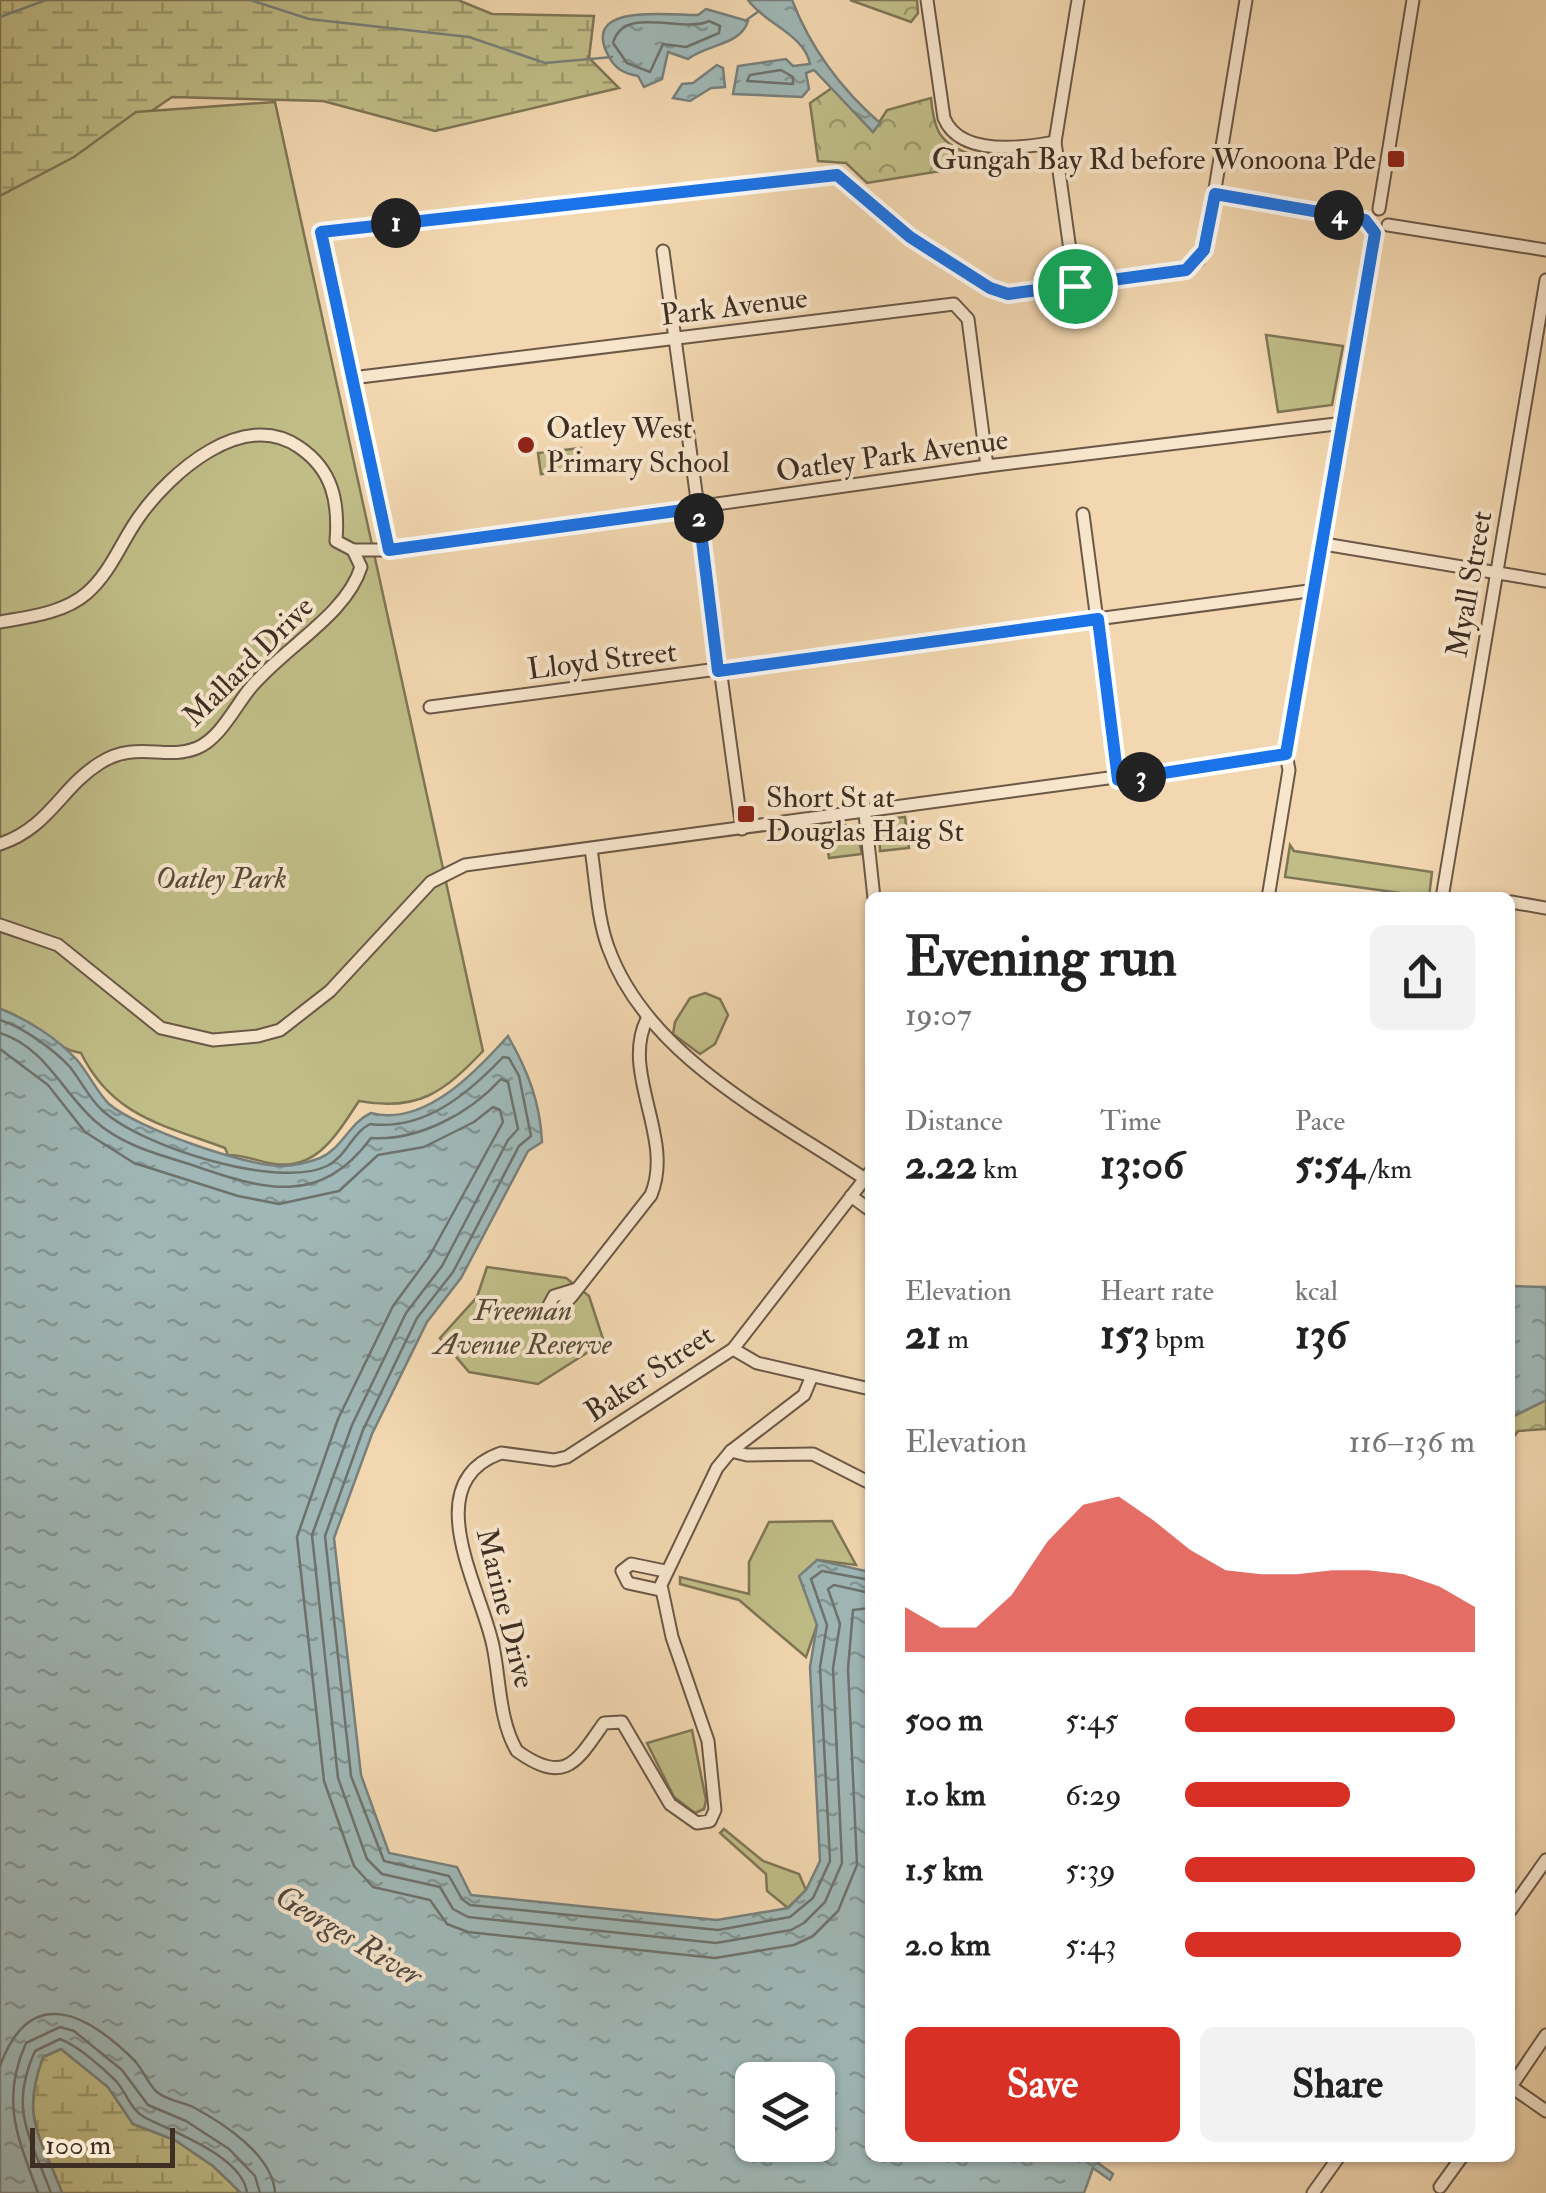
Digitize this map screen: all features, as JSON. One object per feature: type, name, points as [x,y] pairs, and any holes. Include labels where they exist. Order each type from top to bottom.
[{"type":"street","points":[[928,0],[948,128],[979,144],[1023,146],[1056,142]]},
{"type":"street","points":[[1075,286],[1056,142],[1078,0]]},
{"type":"street","points":[[0,622],[54,610],[85,595],[113,562],[135,522],[157,496],[238,436],[279,436],[310,456],[326,473],[335,495],[336,541],[353,550],[389,550],[321,232],[837,175],[910,237],[995,291],[1020,294],[1178,272],[1198,260],[1206,244],[1246,0]]},
{"type":"street","points":[[1379,209],[1413,0]]},
{"type":"street","points":[[1215,194],[1365,220],[1375,233],[1286,754],[1289,770],[1269,892]]},
{"type":"street","points":[[1365,220],[1371,210],[1379,209],[1387,215],[1388,225]]},
{"type":"street","points":[[1375,233],[1388,225],[1546,250]]},
{"type":"street","points":[[663,251],[742,829]]},
{"type":"street","name":"Myall Street","points":[[1443,892],[1546,280]]},
{"type":"street","name":"Park Avenue","points":[[352,378],[947,304],[958,306],[968,319],[987,466]]},
{"type":"street","name":"Oatley Park Avenue","points":[[389,550],[987,466],[1344,423]]},
{"type":"street","points":[[1083,514],[1118,780]]},
{"type":"street","points":[[1324,544],[1546,581]]},
{"type":"street","points":[[353,550],[360,567]]},
{"type":"street","name":"Mallard Drive","points":[[0,844],[45,819],[83,776],[108,758],[140,749],[188,751],[206,744],[268,666],[351,592],[360,567],[389,550]]},
{"type":"street","name":"Lloyd Street","points":[[430,707],[1316,590]]},
{"type":"street","points":[[0,925],[58,945],[161,1028],[213,1040],[258,1036],[280,1030],[330,991],[431,882],[465,865],[1118,780],[1286,754]]},
{"type":"street","points":[[864,814],[873,892]]},
{"type":"street","points":[[591,849],[608,948],[647,1019],[706,1071],[865,1174]]},
{"type":"street","points":[[1515,903],[1546,908]]},
{"type":"street","points":[[577,1289],[651,1196],[657,1182],[658,1148],[640,1051],[647,1019]]},
{"type":"street","name":"Baker Street","points":[[554,1460],[567,1457],[733,1349],[865,1178]]},
{"type":"street","points":[[851,1196],[865,1206]]},
{"type":"street","points":[[733,1349],[757,1363],[865,1388]]},
{"type":"street","name":"Marine Drive","points":[[554,1460],[513,1452],[493,1456],[470,1475],[459,1506],[463,1554],[490,1630],[513,1744],[524,1756],[566,1767],[580,1760],[604,1723],[622,1722],[670,1804],[692,1822],[705,1824],[715,1810],[708,1742],[660,1590],[665,1571],[717,1468],[731,1451],[804,1395],[812,1376]]},
{"type":"street","points":[[731,1451],[746,1455],[813,1454],[865,1480]]},
{"type":"street","points":[[660,1590],[628,1583],[622,1571],[632,1564],[665,1571]]},
{"type":"street","points":[[1515,1905],[1546,1860]]},
{"type":"street","points":[[1515,2080],[1546,2035]]},
{"type":"street","points":[[1515,2090],[1546,2111]]},
{"type":"street","points":[[1313,2193],[1335,2162]]},
{"type":"street","points":[[1440,2187],[1458,2162]]},
{"type":"green space","points":[[0,0],[458,0],[492,14],[594,16],[589,58],[619,88],[435,131],[323,101],[172,97],[0,215]]},
{"type":"green space","points":[[850,0],[917,0],[918,13],[911,22]]},
{"type":"green space","points":[[832,88],[873,132],[887,110],[931,98],[940,134],[951,145],[970,154],[972,166],[867,183],[846,163],[818,161],[810,103]]},
{"type":"green space","name":"Oatley Park","points":[[275,102],[483,1051],[455,1078],[428,1096],[398,1104],[359,1101],[325,1146],[315,1155],[290,1164],[228,1155],[225,1148],[141,1115],[108,1091],[81,1053],[0,1009],[0,196],[74,157],[136,112]]},
{"type":"green space","points":[[1266,335],[1343,346],[1332,405],[1278,412]]},
{"type":"green space","points":[[581,448],[584,469],[541,474],[538,453]]},
{"type":"green space","points":[[905,817],[909,848],[880,851],[879,828],[889,819]]},
{"type":"green space","points":[[846,825],[858,837],[862,854],[829,858],[825,828]]},
{"type":"green space","points":[[1290,845],[1294,851],[1432,872],[1430,892],[1393,892],[1285,877]]},
{"type":"green space","points":[[705,993],[720,999],[728,1015],[715,1044],[700,1054],[673,1034],[675,1022],[690,998]]},
{"type":"green space","name":"Freeman Avenue Reserve","points":[[487,1267],[566,1278],[589,1296],[604,1342],[538,1384],[469,1372],[440,1338],[477,1297]]},
{"type":"green space","points":[[1546,1400],[1546,1429],[1518,1431],[1515,1435],[1515,1416]]},
{"type":"green space","points":[[832,1521],[856,1565],[817,1560],[817,1625],[806,1657],[739,1600],[680,1584],[680,1577],[749,1594],[749,1562],[769,1522]]},
{"type":"green space","points":[[692,1730],[706,1800],[704,1809],[695,1813],[674,1797],[647,1743]]},
{"type":"green space","points":[[724,1829],[763,1861],[799,1874],[806,1890],[788,1908],[767,1891],[766,1874],[720,1833]]},
{"type":"green space","points":[[61,2049],[108,2087],[133,2124],[175,2140],[213,2166],[241,2193],[62,2193],[33,2112],[36,2078],[43,2057]]},
{"type":"water","points":[[748,0],[792,0],[828,67],[880,123],[873,132],[814,70],[806,73],[809,89],[802,97],[733,94],[738,66],[786,59],[793,66],[810,64],[800,45]]},
{"type":"water","points":[[706,9],[748,21],[731,40],[688,59],[668,52],[662,79],[644,87],[638,76],[619,69],[607,53],[603,36],[607,25],[619,18],[698,15]]},
{"type":"water","points":[[717,65],[723,68],[725,87],[711,88],[690,101],[673,98],[682,84],[693,83]]},
{"type":"water","name":"Georges River","points":[[0,1009],[60,1044],[77,1060],[104,1099],[123,1114],[218,1153],[282,1166],[328,1154],[371,1113],[391,1115],[429,1104],[465,1080],[508,1036],[532,1087],[542,1142],[528,1151],[461,1278],[427,1322],[372,1434],[334,1538],[361,1775],[389,1853],[457,1867],[471,1895],[717,1920],[788,1908],[806,1890],[820,1861],[810,1667],[817,1625],[799,1576],[817,1560],[865,1571],[865,2162],[1099,2162],[1113,2174],[1110,2180],[1093,2168],[1084,2193],[241,2193],[213,2166],[175,2140],[133,2124],[108,2087],[61,2049],[43,2057],[36,2078],[33,2112],[62,2193],[0,2193]]},
{"type":"water","points":[[1515,1286],[1546,1287],[1546,1400],[1515,1416]]},
{"type":"waterway","points":[[0,17],[46,0]]},
{"type":"waterway","points":[[250,0],[309,19],[469,37],[545,63],[612,57]]},
{"type":"waterway","points":[[745,21],[759,11]]},
{"type":"place","name":"Gungah Bay Rd before Wonoona Pde","points":[[1396,159]]},
{"type":"place","name":"Oatley West Primary School","points":[[526,445]]},
{"type":"place","name":"Short St at Douglas Haig St","points":[[746,814]]},
{"type":"route","points":[[837,175],[844,177],[910,237],[995,291],[1020,294],[1075,286],[1190,268],[1204,250],[1215,194],[1365,220],[1368,230],[1375,233],[1291,746],[1282,757],[1118,780],[1098,619],[718,671],[698,508],[389,550],[321,232],[837,175]]}]
